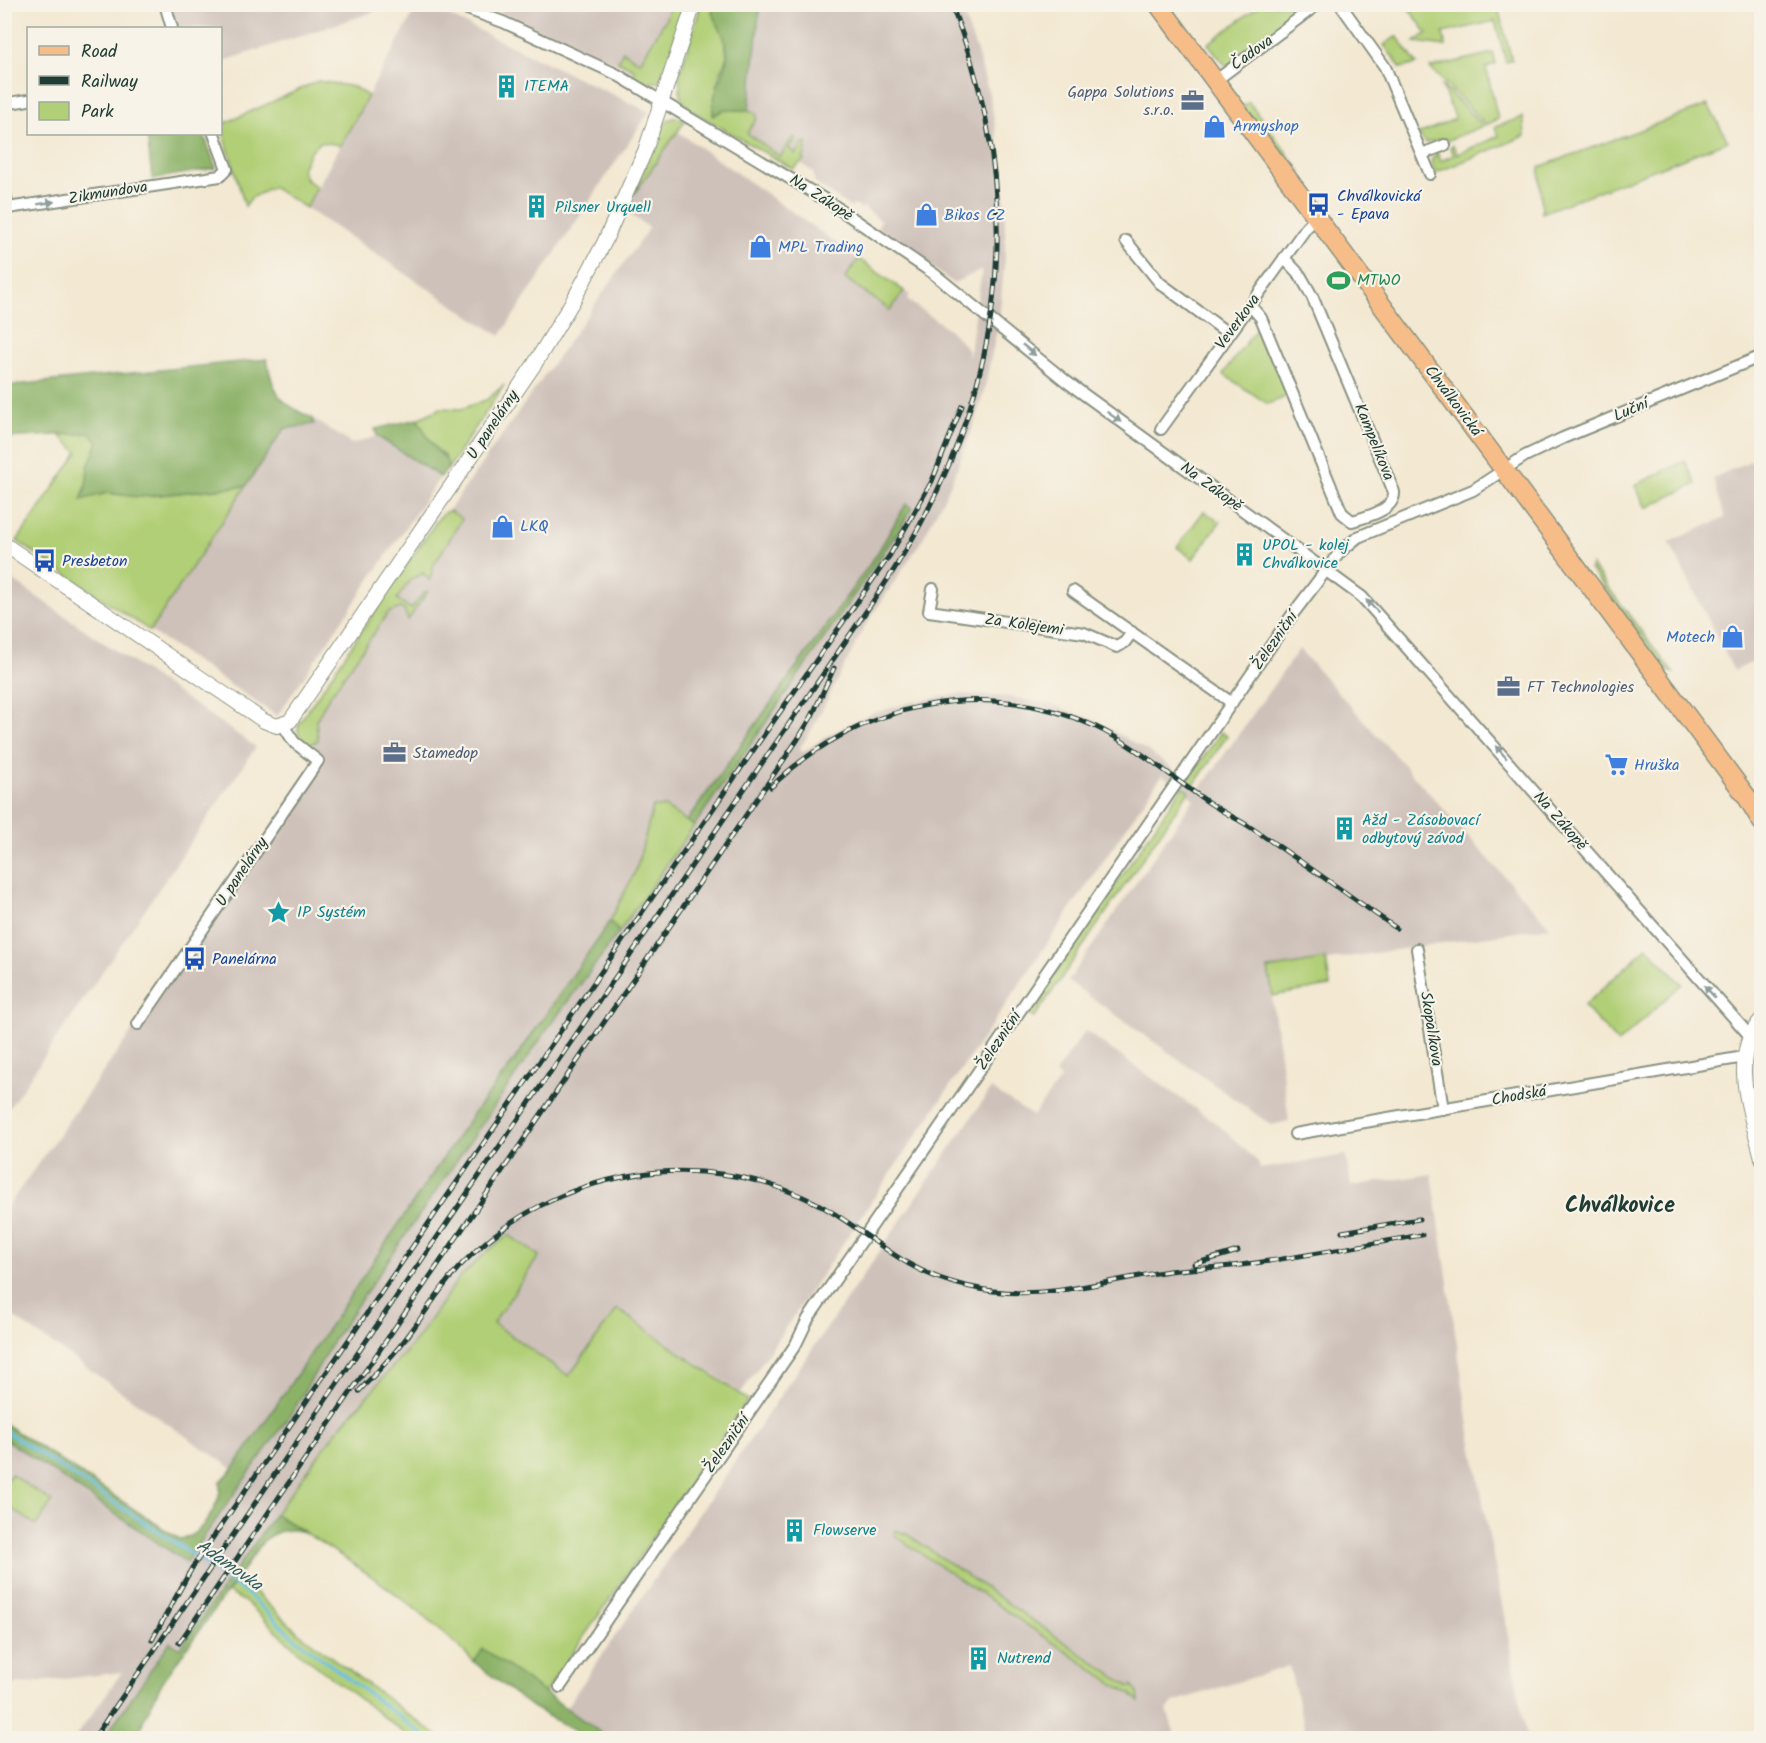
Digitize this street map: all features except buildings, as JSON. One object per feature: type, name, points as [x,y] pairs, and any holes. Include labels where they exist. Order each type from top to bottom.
[{"type":"main road","name":"Chválkovická","points":[[1158,4],[1747,797],[1761,822]]},
{"type":"main road","name":"Chválkovická","points":[[1747,797],[1761,810]]},
{"type":"street","points":[[165,4],[172,27]]},
{"type":"street","name":"Na Zákopě","points":[[453,4],[559,46],[664,101],[829,202],[934,274],[1067,382],[1376,609],[1750,1035]]},
{"type":"street","points":[[664,101],[694,4]]},
{"type":"street","name":"Čadova","points":[[1215,81],[1318,4]]},
{"type":"street","points":[[1340,4],[1383,62],[1430,174]]},
{"type":"street","points":[[4,104],[27,100]]},
{"type":"street","name":"U panelárny","points":[[138,1024],[318,761],[294,742],[283,725],[297,715],[554,332],[604,243],[631,187],[664,101]]},
{"type":"street","name":"Zikmundova","points":[[4,188],[9,208],[215,177],[227,172],[214,135]]},
{"type":"street","points":[[1422,154],[1445,145]]},
{"type":"street","name":"Veverkova","points":[[1161,429],[1284,258],[1316,218]]},
{"type":"street","points":[[1126,240],[1160,284],[1229,334]]},
{"type":"street","name":"Kampelíkova","points":[[1250,305],[1261,318],[1342,513],[1352,521],[1387,508],[1395,496],[1390,481],[1312,296],[1296,269],[1284,258]]},
{"type":"street","name":"Luční","points":[[1504,470],[1529,454],[1563,438],[1761,356]]},
{"type":"street","name":"Železniční","points":[[560,1687],[796,1344],[808,1319],[1325,570],[1346,546],[1358,537],[1473,490],[1504,470]]},
{"type":"street","points":[[4,544],[264,721],[271,725],[283,725]]},
{"type":"street","name":"Za Kolejemi","points":[[933,589],[929,611],[1084,633],[1117,647],[1125,642],[1132,632]]},
{"type":"street","points":[[1073,591],[1232,703]]},
{"type":"street","name":"Skopalíkova","points":[[1417,949],[1443,1109]]},
{"type":"street","points":[[1761,1020],[1750,1035],[1744,1057],[1746,1087],[1761,1158]]},
{"type":"street","name":"Chodská","points":[[1295,1134],[1744,1057]]},
{"type":"shaded area","points":[[170,5],[395,5],[222,62],[222,27],[179,27]]},
{"type":"shaded area","points":[[418,5],[426,5],[649,112],[500,336],[306,208]]},
{"type":"shaded area","points":[[482,5],[670,5],[666,19],[635,71]]},
{"type":"shaded area","points":[[761,5],[960,5],[990,97],[1001,160],[1005,207],[1005,257],[999,320],[983,395],[969,438],[948,490],[922,540],[865,626],[813,727],[799,749],[803,752],[829,735],[870,714],[912,702],[957,694],[1010,697],[1053,705],[1096,721],[1150,752],[1200,789],[1299,649],[1550,927],[1268,969],[1289,1121],[1271,1125],[1068,981],[1194,799],[1162,775],[741,1393],[617,1309],[569,1377],[493,1323],[539,1257],[459,1278],[416,1340],[335,1433],[180,1649],[169,1643],[104,1738],[75,1738],[122,1672],[5,1686],[4,1439],[186,1562],[293,1411],[336,1336],[548,1028],[648,891],[880,558],[906,504],[877,554],[687,821],[665,807],[653,807],[636,870],[610,921],[511,1065],[473,1114],[233,1469],[6,1312],[5,1210],[325,760],[298,723],[649,228],[630,214],[634,194],[677,131],[910,295],[907,300],[950,330],[966,347],[969,357],[982,270],[953,283],[877,227],[881,221],[863,207],[861,209],[854,205],[851,208],[815,183],[813,172],[801,163],[794,167],[746,134]]},
{"type":"shaded area","points":[[312,418],[352,444],[377,436],[440,477],[277,716],[150,631],[284,429],[314,424]]},
{"type":"shaded area","points":[[1761,456],[1761,658],[1734,671],[1669,542],[1725,518],[1713,478]]},
{"type":"shaded area","points":[[5,575],[256,747],[5,1114]]},
{"type":"shaded area","points":[[1085,1031],[1220,1126],[1258,1162],[1260,1169],[1346,1155],[1351,1186],[1432,1174],[1470,1433],[1527,1738],[1307,1738],[1289,1666],[1173,1702],[1167,1710],[1176,1738],[608,1738],[565,1709],[991,1089],[1033,1116],[1061,1078],[1055,1073]]},
{"type":"green space","points":[[670,5],[685,5],[666,68],[658,82],[644,83],[632,78],[635,70],[618,61],[623,51],[640,62],[666,19]]},
{"type":"green space","points":[[701,5],[715,5],[712,12],[724,34],[727,56],[716,85],[722,110],[749,110],[756,113],[757,118],[747,133],[780,157],[793,137],[796,139],[789,149],[796,154],[803,144],[807,143],[803,161],[793,169],[692,111],[681,99],[679,76]]},
{"type":"green space","points":[[715,5],[760,5],[749,110],[723,110],[713,116],[714,98],[727,56],[724,39],[712,12]]},
{"type":"green space","points":[[1260,5],[1308,5],[1226,66],[1208,44]]},
{"type":"green space","points":[[1406,5],[1497,5],[1512,60],[1506,62],[1495,21],[1443,33],[1446,46],[1415,42],[1427,33]]},
{"type":"green space","points":[[1397,36],[1417,64],[1401,68],[1384,45]]},
{"type":"green space","points":[[1493,53],[1496,64],[1486,67],[1498,119],[1486,125],[1430,68]]},
{"type":"green space","points":[[318,81],[354,87],[368,96],[341,145],[320,142],[310,152],[302,169],[306,179],[317,187],[306,208],[272,187],[251,198],[245,206],[222,125]]},
{"type":"green space","points":[[1441,84],[1483,126],[1444,142],[1443,139],[1426,143],[1418,134],[1455,119]]},
{"type":"green space","points":[[1249,102],[1301,172],[1295,172],[1266,133],[1260,132],[1242,107]]},
{"type":"green space","points":[[1708,105],[1728,141],[1542,213],[1539,167]]},
{"type":"green space","points":[[676,117],[685,121],[634,194],[662,127],[668,120]]},
{"type":"green space","points":[[1523,117],[1525,136],[1435,173],[1431,161],[1437,152],[1441,161],[1454,155],[1450,147],[1453,145],[1457,154],[1499,136],[1495,127]]},
{"type":"green space","points":[[147,135],[204,135],[216,168],[152,179]]},
{"type":"green space","points":[[859,259],[904,291],[890,310],[845,278]]},
{"type":"green space","points":[[1259,325],[1288,396],[1268,404],[1223,374]]},
{"type":"green space","points":[[267,359],[272,381],[279,396],[292,407],[312,418],[314,424],[284,429],[246,486],[139,497],[107,493],[81,500],[86,487],[88,467],[98,442],[90,433],[5,438],[5,386]]},
{"type":"green space","points":[[504,385],[448,469],[445,456],[434,448],[417,419],[441,408],[461,409],[486,400]]},
{"type":"green space","points":[[417,419],[446,461],[448,469],[440,477],[377,436],[375,429]]},
{"type":"green space","points":[[90,433],[98,441],[82,499],[107,493],[139,497],[246,486],[150,631],[17,541],[78,452],[59,435]]},
{"type":"green space","points":[[1685,461],[1696,484],[1646,508],[1635,485]]},
{"type":"green space","points":[[906,504],[912,508],[899,530],[694,826],[687,821],[877,554]]},
{"type":"green space","points":[[450,511],[462,519],[433,566],[430,581],[423,573],[410,580],[397,599],[411,609],[428,591],[408,620],[404,610],[400,608],[388,613],[327,700],[316,721],[318,740],[310,745],[301,739],[299,723],[438,519],[445,512]]},
{"type":"green space","points":[[1204,511],[1220,522],[1193,559],[1177,547]]},
{"type":"green space","points":[[1591,565],[1673,673],[1666,670],[1590,569]]},
{"type":"green space","points":[[1221,732],[1227,736],[1194,785],[1187,781]]},
{"type":"green space","points":[[1183,786],[1189,791],[1034,1018],[1027,1014]]},
{"type":"green space","points":[[653,807],[665,807],[694,826],[619,932],[610,921],[636,870]]},
{"type":"green space","points":[[610,921],[619,932],[548,1028],[336,1336],[293,1411],[186,1562],[5,1439],[5,1424],[179,1539],[195,1532],[209,1518],[214,1509],[220,1482],[233,1469],[473,1114],[511,1065]]},
{"type":"green space","points":[[1647,947],[1682,984],[1618,1043],[1584,1006]]},
{"type":"green space","points":[[1326,959],[1330,986],[1273,996],[1268,969]]},
{"type":"green space","points":[[509,1235],[539,1256],[493,1323],[569,1376],[617,1309],[748,1400],[544,1694],[484,1650],[474,1662],[452,1640],[404,1600],[275,1514],[335,1433],[416,1340],[459,1278]]},
{"type":"green space","points":[[11,1474],[52,1502],[36,1525],[5,1504],[5,1484]]},
{"type":"green space","points":[[275,1514],[304,1532],[283,1531],[264,1540],[163,1681],[143,1721],[139,1738],[104,1738],[170,1642],[180,1649]]},
{"type":"green space","points":[[895,1530],[908,1535],[1130,1687],[1132,1685],[1138,1692],[1139,1702],[1131,1693],[1126,1692],[894,1535]]},
{"type":"green space","points":[[238,1576],[299,1633],[440,1738],[411,1738],[302,1655],[247,1603],[228,1592]]},
{"type":"green space","points":[[483,1649],[608,1738],[587,1738],[532,1707],[474,1662]]},
{"type":"waterway","name":"Adamovka","points":[[4,1430],[186,1550],[250,1596],[291,1635],[427,1738]]},
{"type":"railway","points":[[94,1738],[880,591],[921,522],[954,452],[978,380],[992,306],[997,232],[992,157],[977,81],[951,4]]},
{"type":"railway","points":[[152,1640],[192,1568],[761,739],[890,555],[932,481],[962,406]]},
{"type":"railway","points":[[179,1643],[798,739],[812,716],[834,668]]},
{"type":"railway","points":[[771,787],[805,758],[842,735],[882,717],[924,706],[966,701],[1009,702],[1052,711],[1094,726],[1125,743],[1211,804],[1269,839],[1396,928]]},
{"type":"railway","points":[[359,1391],[386,1363],[456,1270],[501,1230],[541,1205],[584,1187],[630,1176],[676,1171],[723,1174],[769,1184],[814,1202],[897,1257],[929,1274],[971,1287],[1015,1293],[1082,1287],[1169,1271],[1264,1262],[1422,1235]]},
{"type":"railway","points":[[1342,1232],[1419,1219]]},
{"type":"railway","points":[[1194,1264],[1238,1251]]},
{"type":"place","name":"ITEMA","points":[[506,86]]},
{"type":"place","name":"Gappa Solutions s.r.o.","points":[[1192,101]]},
{"type":"place","name":"Armyshop","points":[[1215,126]]},
{"type":"place","name":"Chválkovická - Epava","points":[[1319,205]]},
{"type":"place","name":"Pilsner Urquell","points":[[537,207]]},
{"type":"place","name":"Bikos CZ","points":[[926,215]]},
{"type":"place","name":"MPL Trading","points":[[760,247]]},
{"type":"place","name":"MTWO","points":[[1339,280]]},
{"type":"place","name":"LKQ","points":[[502,526]]},
{"type":"place","name":"UPOL - kolej Chválkovice","points":[[1244,554]]},
{"type":"place","name":"Presbeton","points":[[44,561]]},
{"type":"place","name":"Motech","points":[[1733,637]]},
{"type":"place","name":"FT Technologies","points":[[1509,687]]},
{"type":"place","name":"Stamedop","points":[[395,753]]},
{"type":"place","name":"Hruška","points":[[1616,765]]},
{"type":"place","name":"Ažd - Zásobovací odbytový závod","points":[[1344,829]]},
{"type":"place","name":"IP Systém","points":[[279,912]]},
{"type":"place","name":"Panelárna","points":[[194,959]]},
{"type":"place","name":"Flowserve","points":[[795,1530]]},
{"type":"place","name":"Nutrend","points":[[979,1658]]},
{"type":"district","name":"Chválkovice","points":[[1620,1206]]}]
